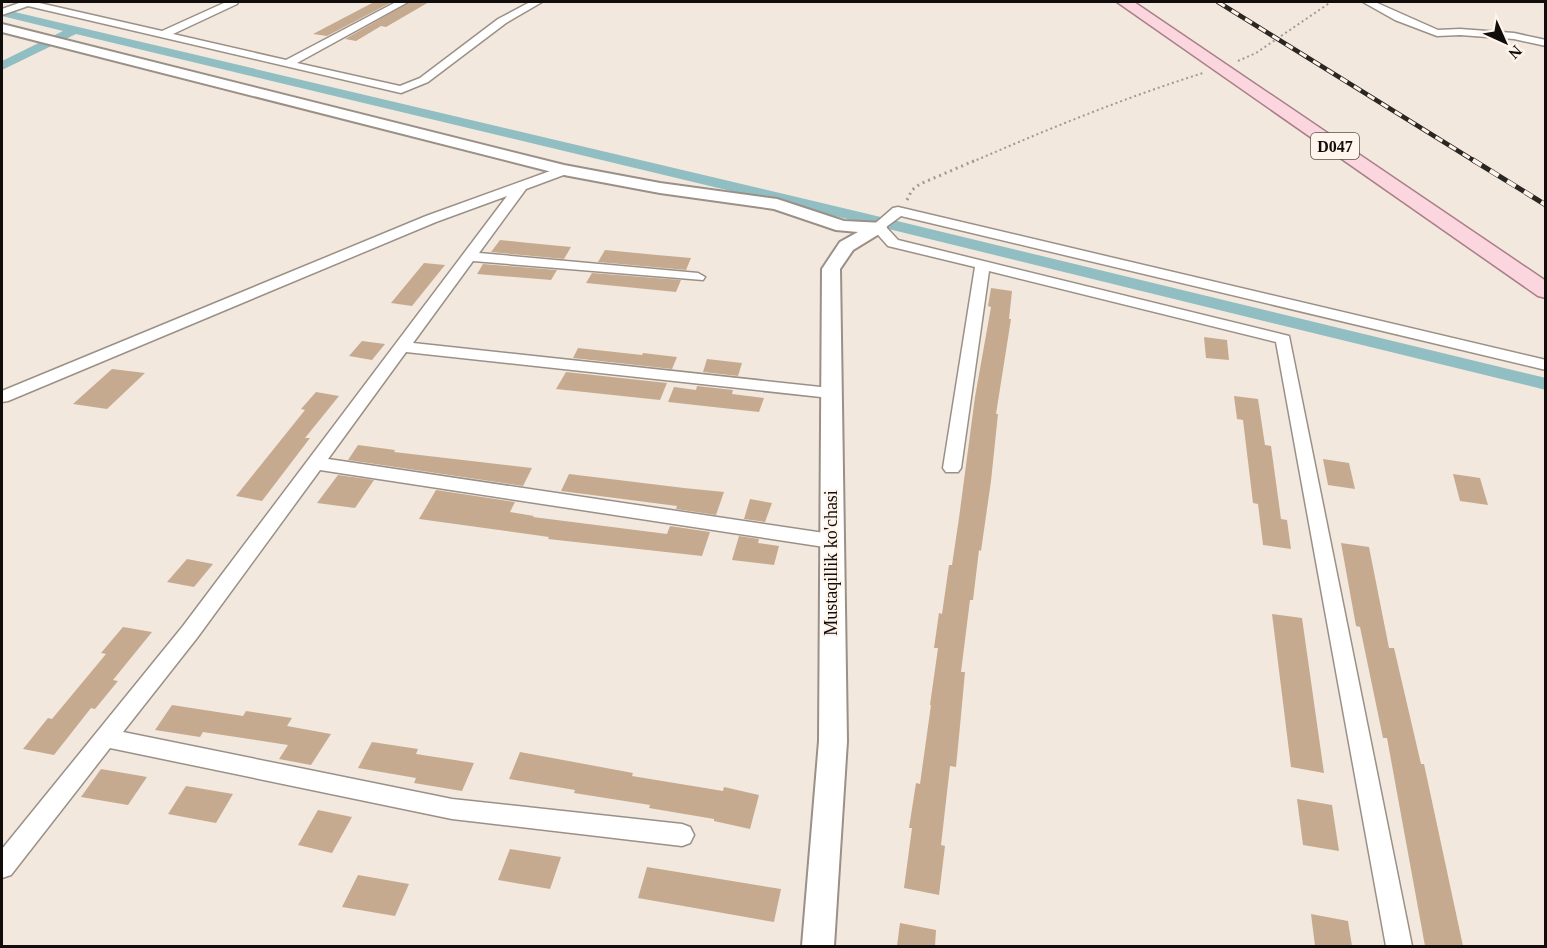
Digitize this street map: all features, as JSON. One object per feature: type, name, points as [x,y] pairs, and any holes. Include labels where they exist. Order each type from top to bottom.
[{"type":"main road","name":"D047","points":[[1125,2],[1545,291]]},
{"type":"street","points":[[2,12],[29,2],[401,90],[424,80],[502,21],[537,2]]},
{"type":"street","points":[[164,34],[232,2]]},
{"type":"street","points":[[288,63],[403,2]]},
{"type":"street","points":[[1368,2],[1399,18],[1437,33],[1460,32],[1514,36],[1545,43]]},
{"type":"street","points":[[2,28],[564,170],[660,188],[777,204],[842,226],[878,227],[893,243],[1282,339],[1399,946]]},
{"type":"street","points":[[2,397],[430,219],[564,170]]},
{"type":"street","points":[[2,867],[190,632],[521,186]]},
{"type":"street","points":[[898,211],[1545,365]]},
{"type":"street","name":"Mustaqillik ko'chasi","points":[[818,946],[833,741],[831,269],[846,246],[878,227],[898,211]]},
{"type":"street","points":[[469,256],[698,277]]},
{"type":"street","points":[[952,468],[982,266]]},
{"type":"street","points":[[403,347],[830,393]]},
{"type":"street","points":[[316,463],[831,541]]},
{"type":"street","points":[[105,738],[453,809],[682,836]]},
{"type":"path","points":[[898,211],[912,190],[920,184],[1060,124],[1256,53],[1331,2]]},
{"type":"building","points":[[374,2],[392,2],[327,36],[313,34]]},
{"type":"building","points":[[410,2],[429,2],[356,41],[345,39]]},
{"type":"building","points":[[500,240],[571,247],[564,259],[491,252]]},
{"type":"building","points":[[605,250],[691,258],[686,270],[598,262]]},
{"type":"building","points":[[424,263],[445,265],[412,306],[391,303]]},
{"type":"building","points":[[483,264],[557,270],[551,280],[477,274]]},
{"type":"building","points":[[592,273],[681,280],[676,292],[586,283]]},
{"type":"building","points":[[991,288],[1012,291],[1009,319],[1011,319],[996,414],[998,414],[991,481],[973,600],[970,600],[961,672],[965,672],[956,767],[950,766],[941,845],[945,846],[939,895],[904,888],[912,828],[909,828],[916,783],[920,784],[938,648],[934,648],[939,613],[942,614],[949,565],[952,565],[975,397],[991,307],[988,306]]},
{"type":"building","points":[[1204,337],[1227,340],[1229,360],[1206,358]]},
{"type":"building","points":[[362,341],[385,344],[372,360],[349,356]]},
{"type":"building","points":[[578,348],[677,357],[672,369],[573,358]]},
{"type":"building","points":[[707,359],[742,363],[738,376],[703,372]]},
{"type":"building","points":[[112,369],[145,373],[107,409],[73,404]]},
{"type":"building","points":[[566,372],[667,383],[660,400],[556,389]]},
{"type":"building","points":[[697,386],[733,390],[732,394],[764,398],[759,412],[668,402],[674,387],[696,390]]},
{"type":"building","points":[[316,392],[339,396],[305,438],[310,438],[262,501],[236,496],[305,410],[301,409]]},
{"type":"building","points":[[1234,396],[1258,399],[1265,445],[1271,446],[1281,519],[1287,520],[1291,549],[1263,545],[1258,504],[1253,503],[1243,420],[1237,419]]},
{"type":"building","points":[[358,445],[395,450],[394,452],[532,468],[523,486],[348,460]]},
{"type":"building","points":[[1323,459],[1349,463],[1355,489],[1328,485]]},
{"type":"building","points":[[569,474],[724,492],[716,515],[676,509],[677,506],[561,491]]},
{"type":"building","points":[[1453,474],[1480,478],[1488,505],[1460,501]]},
{"type":"building","points":[[338,475],[374,480],[355,508],[317,503]]},
{"type":"building","points":[[436,490],[515,502],[510,512],[533,517],[667,534],[670,526],[710,532],[702,556],[548,539],[549,537],[419,519]]},
{"type":"building","points":[[750,499],[772,503],[765,522],[744,519]]},
{"type":"building","points":[[739,536],[759,539],[758,543],[779,546],[774,565],[732,560]]},
{"type":"building","points":[[1341,543],[1369,547],[1389,648],[1394,648],[1421,764],[1424,764],[1463,946],[1425,946],[1387,738],[1383,738],[1360,627],[1356,626]]},
{"type":"building","points":[[187,559],[213,564],[194,587],[167,582]]},
{"type":"building","points":[[1272,614],[1302,618],[1324,773],[1291,767]]},
{"type":"building","points":[[123,627],[152,632],[113,680],[118,681],[95,709],[91,708],[54,755],[23,749],[48,718],[52,719],[106,654],[101,653]]},
{"type":"building","points":[[172,705],[243,716],[246,711],[292,718],[287,726],[331,734],[311,765],[279,759],[288,745],[203,732],[200,737],[155,730]]},
{"type":"building","points":[[372,742],[418,749],[416,754],[474,763],[462,791],[414,783],[416,778],[358,768]]},
{"type":"building","points":[[520,752],[633,773],[632,776],[723,791],[724,787],[759,795],[750,829],[714,821],[714,819],[649,808],[650,805],[574,793],[575,790],[509,779]]},
{"type":"building","points":[[101,769],[147,777],[128,805],[81,797]]},
{"type":"building","points":[[186,786],[233,794],[216,823],[168,814]]},
{"type":"building","points":[[1297,799],[1332,805],[1339,851],[1303,845]]},
{"type":"building","points":[[318,810],[352,817],[332,853],[298,845]]},
{"type":"building","points":[[510,849],[561,857],[550,889],[498,880]]},
{"type":"building","points":[[647,867],[781,889],[774,922],[638,898]]},
{"type":"building","points":[[358,875],[409,884],[395,916],[342,907]]},
{"type":"building","points":[[1311,914],[1348,921],[1352,946],[1315,946]]},
{"type":"building","points":[[900,923],[936,930],[935,946],[897,946]]},
{"type":"waterway","points":[[2,13],[864,218],[1546,384]]},
{"type":"waterway","points":[[2,66],[73,31]]},
{"type":"railway","points":[[1218,2],[1476,162]]},
{"type":"railway","points":[[1473,160],[1546,205]]}]
